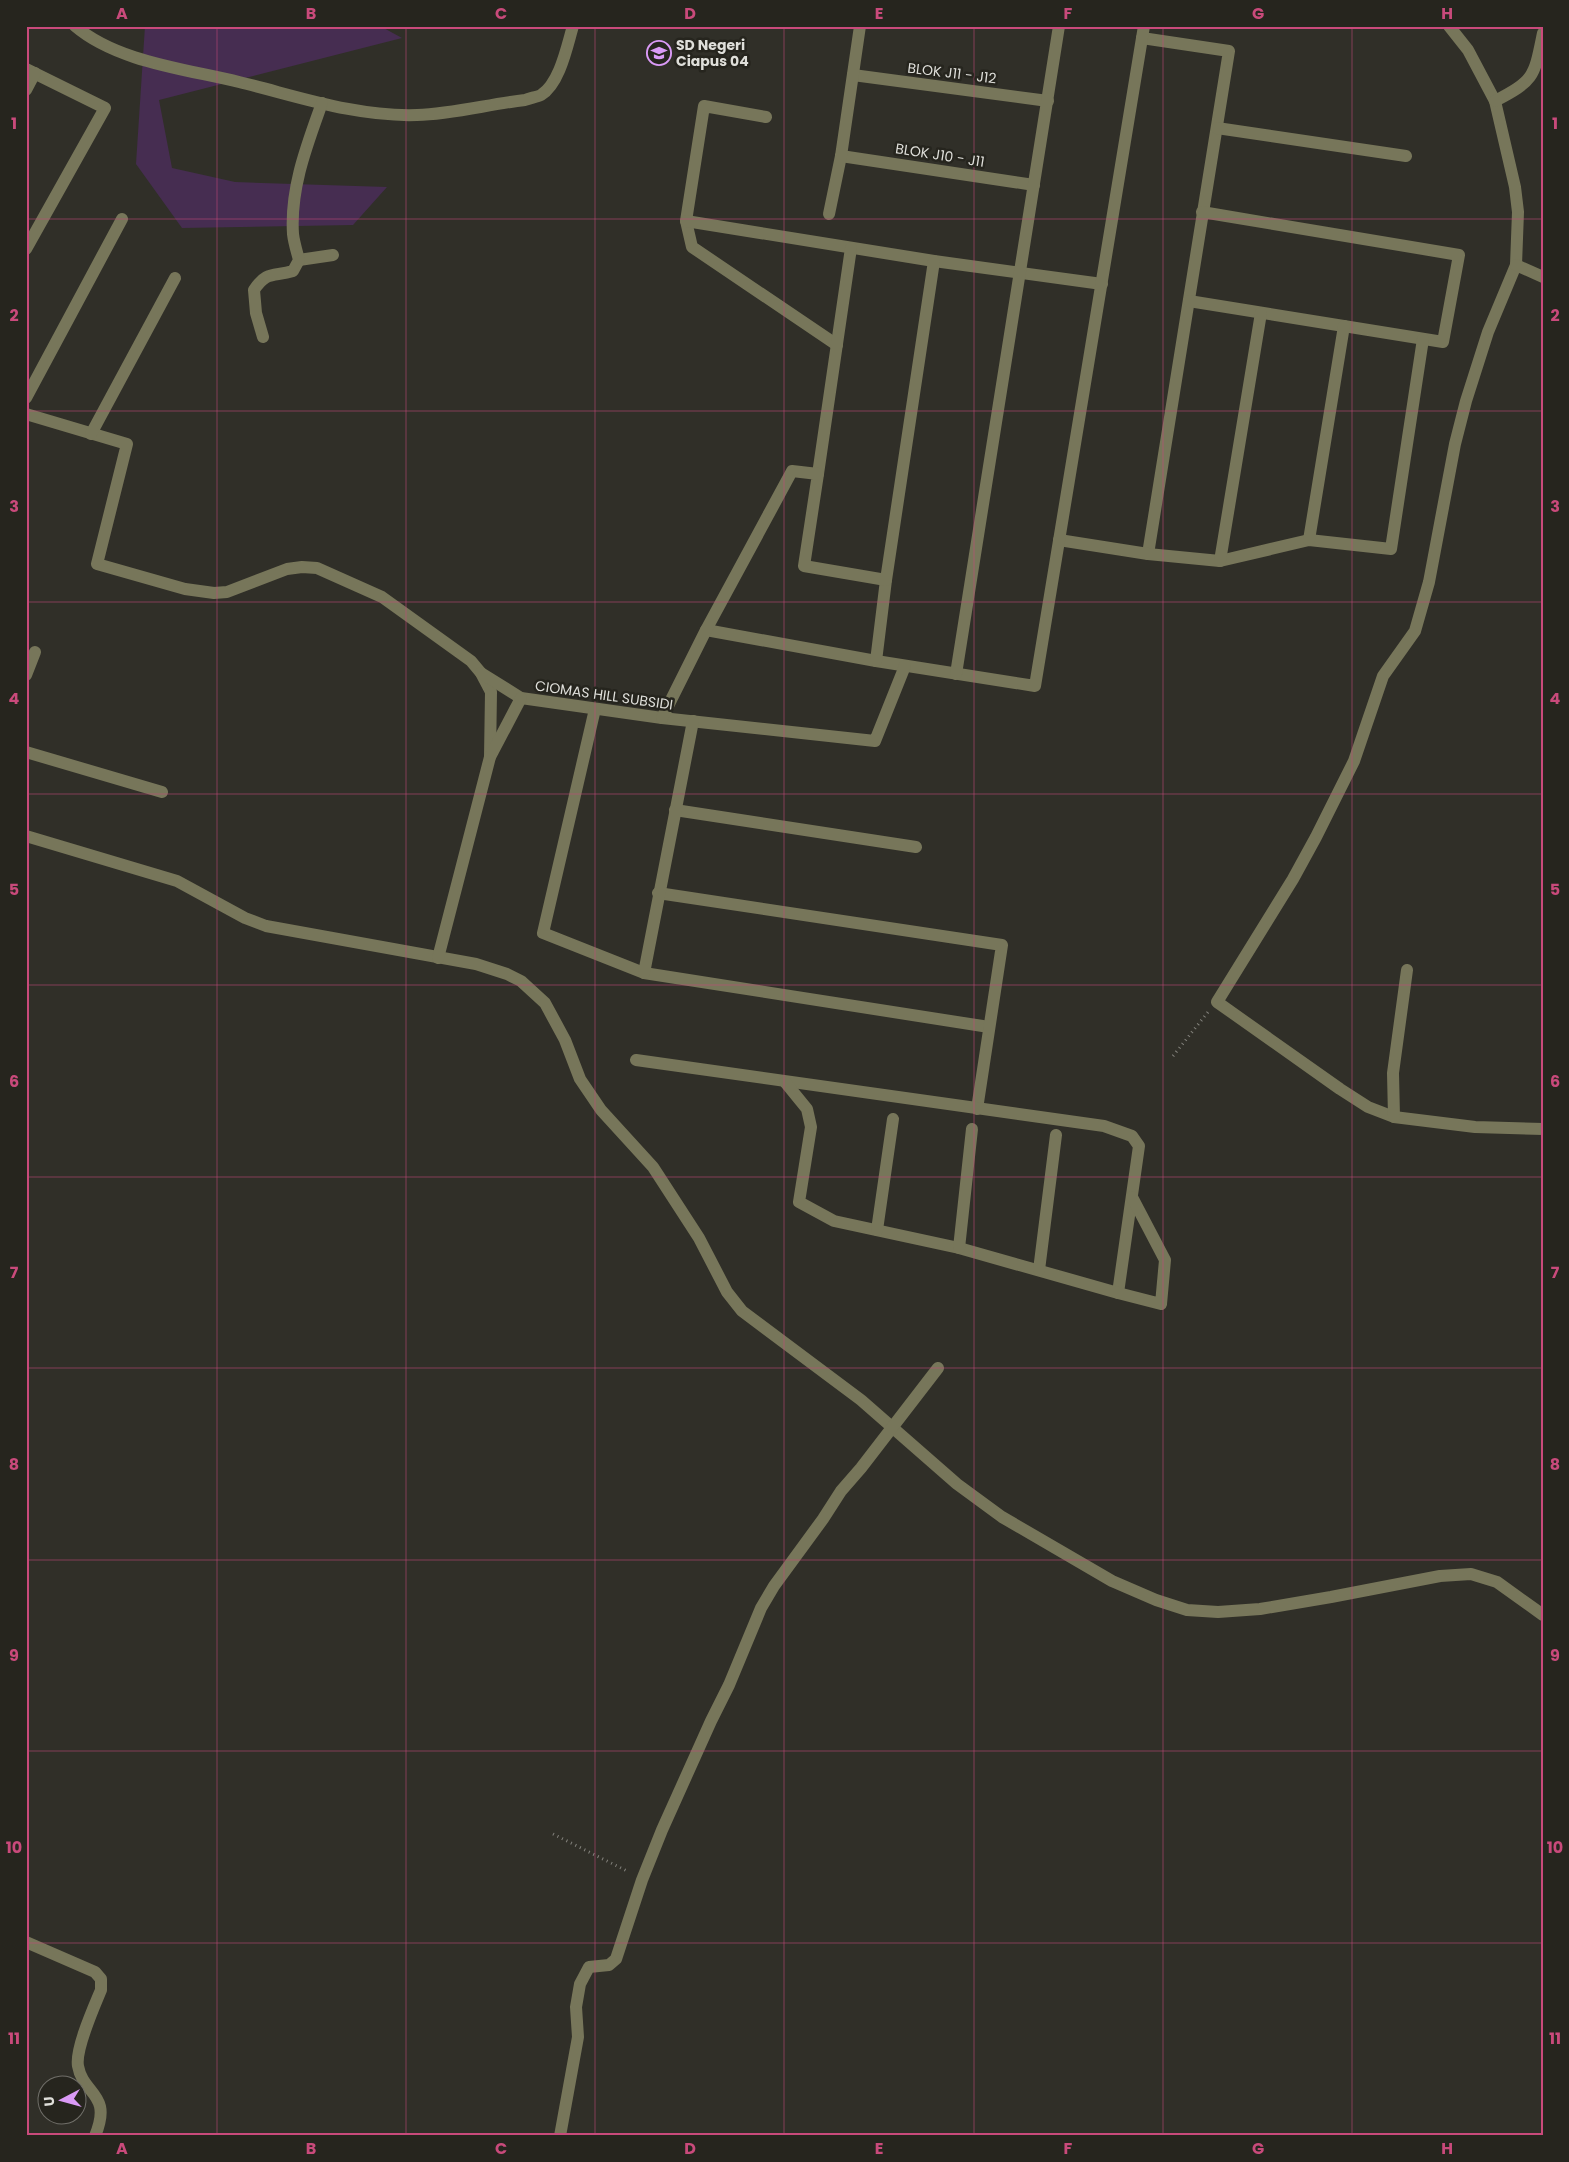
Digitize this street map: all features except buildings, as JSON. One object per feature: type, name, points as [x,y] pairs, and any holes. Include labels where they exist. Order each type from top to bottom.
[{"type":"street","points":[[75,26],[119,52],[322,103],[383,114],[416,115],[526,100],[541,95],[550,85],[560,68],[573,26]]},
{"type":"street","points":[[829,214],[841,156],[860,26]]},
{"type":"street","points":[[1449,26],[1468,50],[1495,101],[1515,187],[1518,212],[1516,265],[1488,332],[1468,392],[1454,444],[1429,582],[1415,631],[1383,676],[1354,761],[1316,838],[1217,1002],[1340,1090],[1368,1107],[1394,1118],[1475,1127],[1543,1129]]},
{"type":"street","points":[[956,674],[1048,101],[1055,27]]},
{"type":"street","points":[[706,630],[905,666],[1035,686],[1143,32],[1229,51],[1148,554]]},
{"type":"street","points":[[1495,101],[1522,87],[1530,79],[1535,68],[1543,33]]},
{"type":"street","points":[[26,90],[31,71],[105,108],[26,249]]},
{"type":"street","name":"BLOK J11 - J12","points":[[853,75],[1048,101]]},
{"type":"street","points":[[262,338],[256,313],[254,290],[266,276],[273,273],[293,271],[299,260],[293,235],[297,185],[305,150],[322,103]]},
{"type":"street","points":[[766,117],[704,106],[686,221],[692,247],[837,345]]},
{"type":"street","points":[[1217,128],[1406,156]]},
{"type":"street","name":"BLOK J10 - J11","points":[[841,156],[1034,185]]},
{"type":"street","points":[[1189,301],[1443,342],[1459,255],[1202,212]]},
{"type":"street","points":[[26,398],[122,219]]},
{"type":"street","points":[[686,221],[934,261],[1102,284]]},
{"type":"street","points":[[851,248],[804,566],[886,580]]},
{"type":"street","points":[[299,260],[333,255]]},
{"type":"street","points":[[876,661],[886,580],[934,261]]},
{"type":"street","points":[[1516,265],[1543,277]]},
{"type":"street","points":[[91,434],[175,278]]},
{"type":"street","points":[[1220,562],[1261,313]]},
{"type":"street","points":[[1309,540],[1344,326]]},
{"type":"street","points":[[1059,540],[1148,554],[1220,562],[1309,540],[1391,549],[1423,338]]},
{"type":"street","points":[[26,414],[127,444],[97,564],[185,588],[214,593],[227,592],[287,569],[317,568],[382,597],[471,661],[481,673],[491,692],[490,757]]},
{"type":"street","points":[[662,718],[706,630],[792,471],[818,474]]},
{"type":"street","points":[[26,675],[35,652]]},
{"type":"street","name":"CIOMAS HILL SUBSIDI","points":[[438,958],[490,757],[521,698],[662,718],[875,741],[905,666]]},
{"type":"street","points":[[481,673],[521,698]]},
{"type":"street","points":[[595,709],[543,933],[644,973],[989,1027]]},
{"type":"street","points":[[644,973],[658,893],[693,721]]},
{"type":"street","points":[[26,752],[162,792]]},
{"type":"street","points":[[675,810],[916,847]]},
{"type":"street","points":[[26,836],[177,881],[244,918],[266,926],[476,964],[507,974],[521,981],[545,1003],[555,1019],[584,1085],[601,1110],[653,1167],[699,1238],[727,1292],[742,1311],[861,1400],[957,1484],[1002,1517],[1112,1581],[1156,1600],[1187,1610],[1218,1612],[1260,1609],[1440,1576],[1471,1574],[1497,1582],[1543,1615]]},
{"type":"street","points":[[658,893],[1002,946],[977,1109]]},
{"type":"street","points":[[1394,1118],[1393,1073],[1407,970]]},
{"type":"street","points":[[636,1060],[1104,1126],[1132,1136],[1139,1146],[1118,1293]]},
{"type":"street","points":[[785,1082],[807,1109],[811,1127],[800,1202],[834,1221],[958,1248],[1162,1304],[1165,1260],[1132,1197]]},
{"type":"street","points":[[877,1230],[893,1119]]},
{"type":"street","points":[[958,1248],[972,1129]]},
{"type":"street","points":[[1039,1270],[1056,1135]]},
{"type":"street","points":[[560,2136],[578,2037],[576,2007],[580,1984],[589,1967],[609,1965],[616,1959],[642,1880],[707,1730],[730,1685],[761,1608],[774,1586],[841,1491],[938,1368]]},
{"type":"street","points":[[26,1942],[95,1972],[101,1979],[100,1990],[77,2059],[82,2078],[99,2100],[100,2120],[95,2136]]},
{"type":"path","points":[[1173,1056],[1217,1002]]},
{"type":"path","points":[[553,1834],[642,1880]]},
{"type":"shaded area","points":[[145,26],[380,26],[402,38],[159,100],[172,168],[235,182],[387,187],[353,225],[182,228],[136,164]]},
{"type":"place","name":"SD Negeri Ciapus 04","points":[[659,53]]}]
